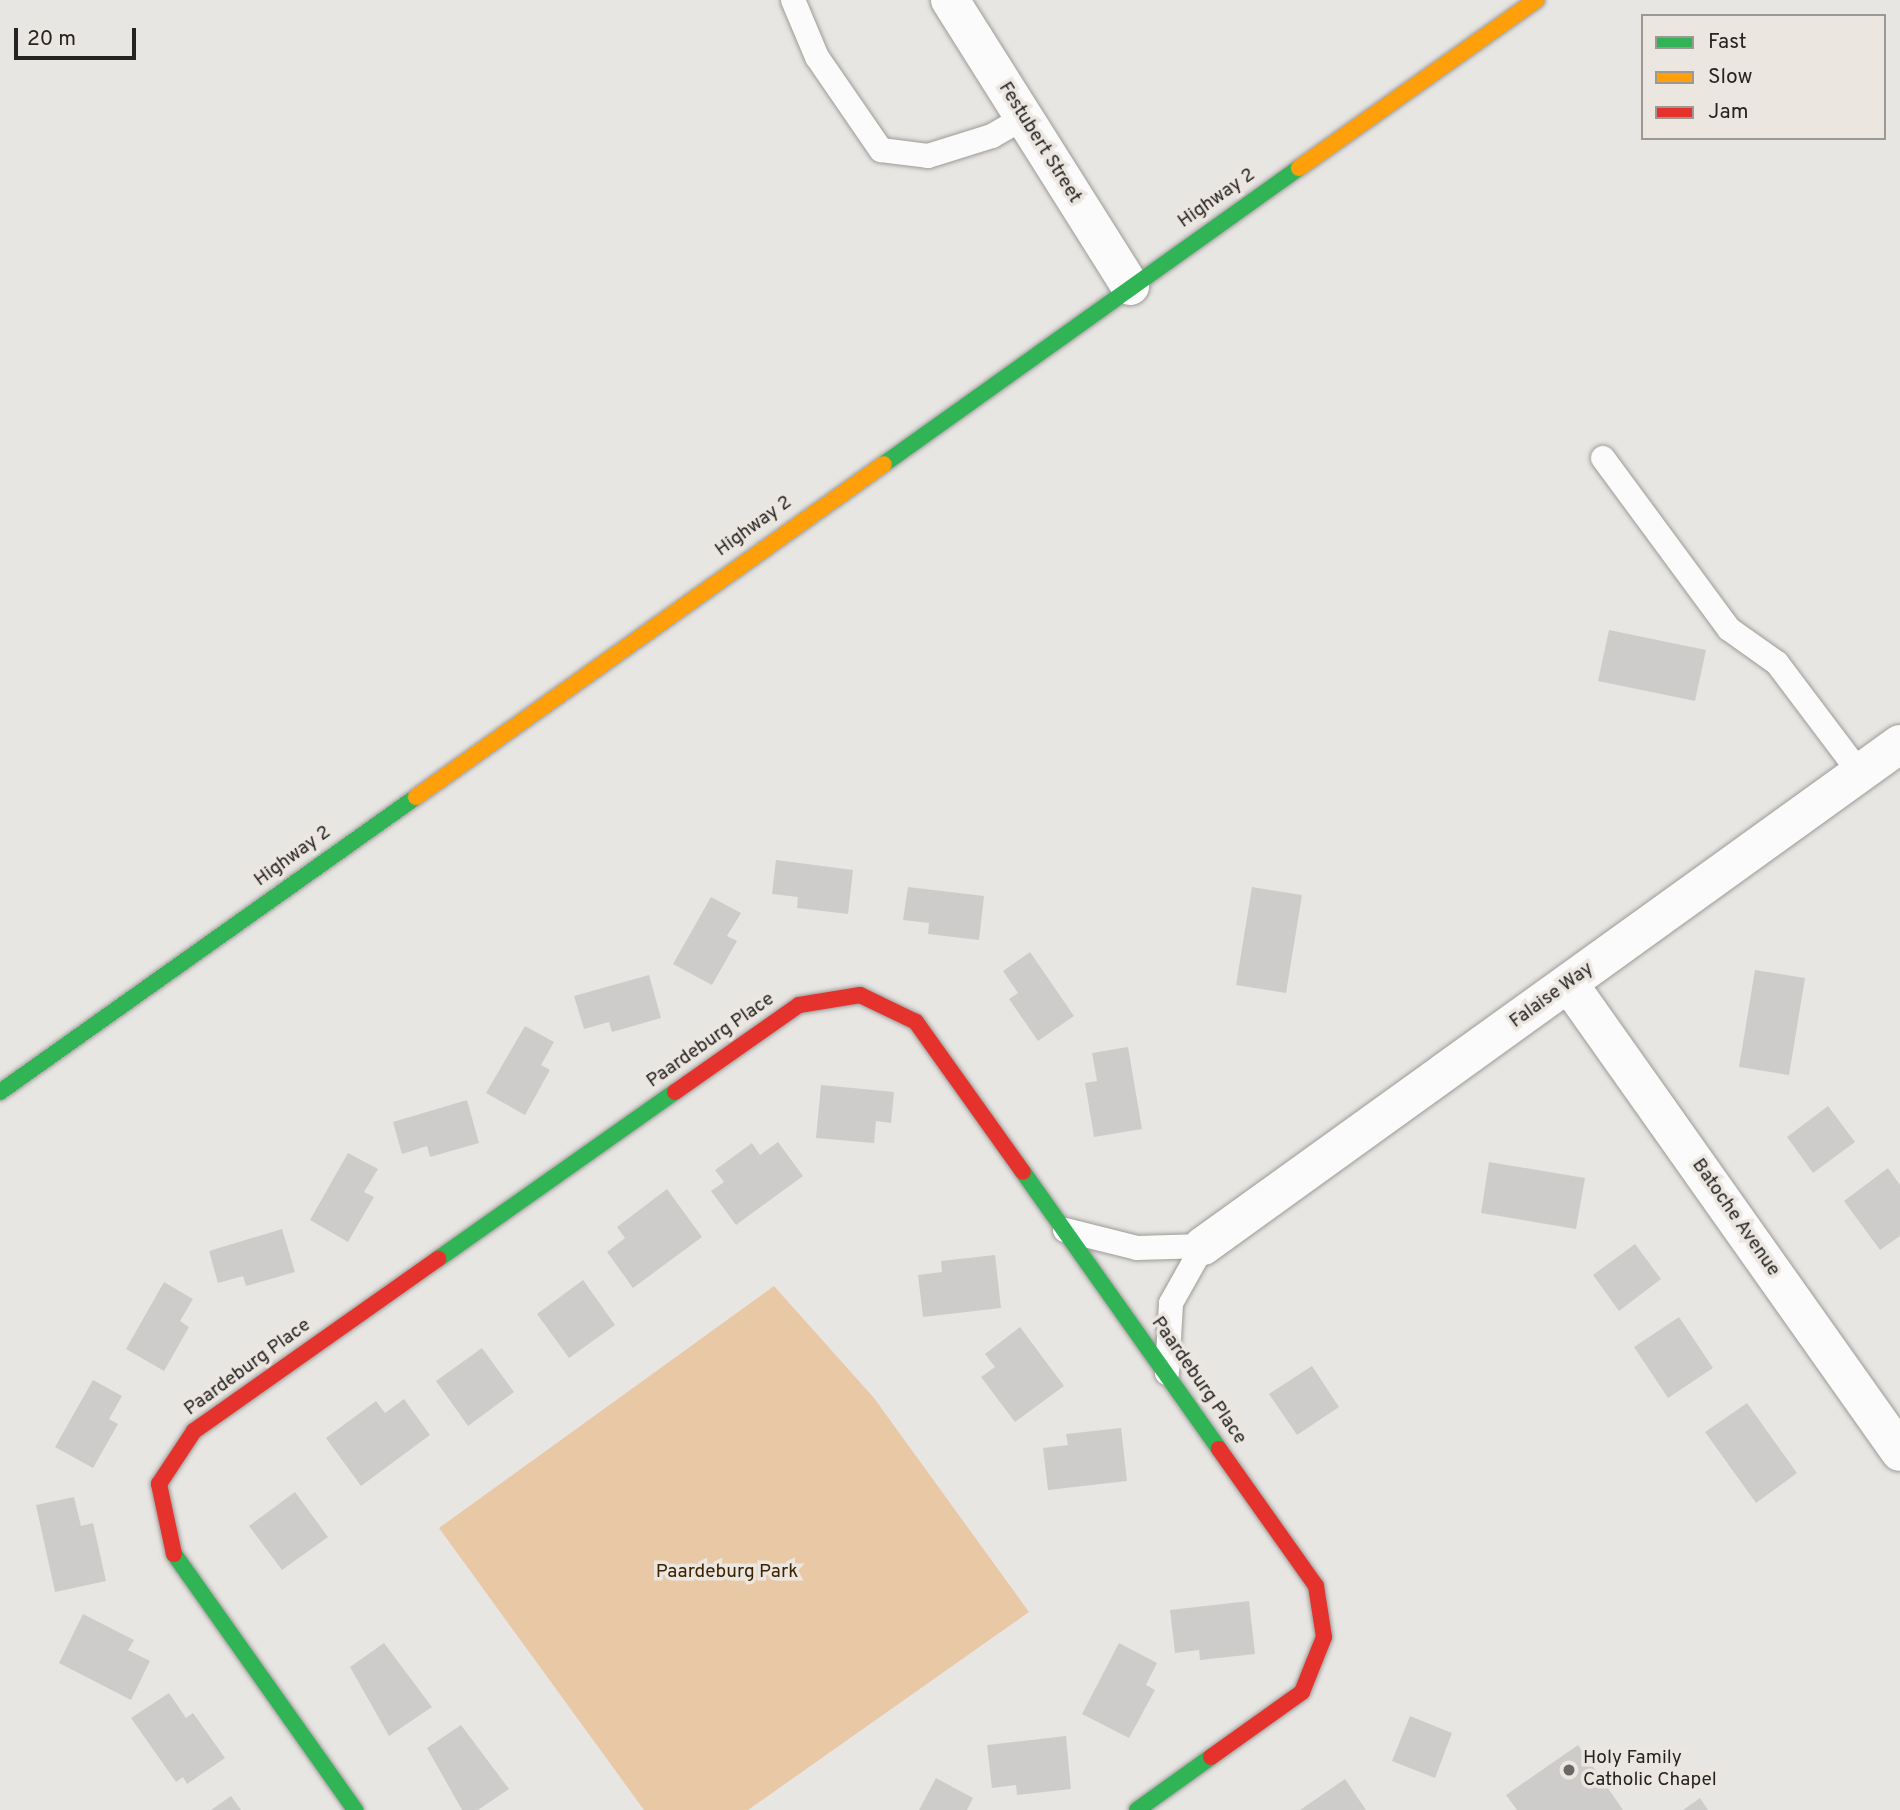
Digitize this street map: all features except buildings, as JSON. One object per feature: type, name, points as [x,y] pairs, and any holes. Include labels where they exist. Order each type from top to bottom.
[{"type":"street","name":"Festubert Street","points":[[950,0],[1130,286]]},
{"type":"street","name":"Highway 2","points":[[0,1092],[1535,0]]},
{"type":"street","name":"Falaise Way","points":[[1203,1246],[1900,744]]},
{"type":"street","name":"Batoche Avenue","points":[[1569,984],[1900,1452]]},
{"type":"street","name":"Paardeburg Place","points":[[355,1810],[170,1548],[159,1484],[194,1431],[799,1005],[860,995],[916,1023],[1316,1586],[1324,1637],[1302,1692],[1136,1810]]},
{"type":"lane","points":[[793,0],[817,57],[881,150],[928,156],[992,136],[1023,118]]},
{"type":"lane","points":[[1603,458],[1729,629],[1777,663],[1860,773]]},
{"type":"lane","points":[[1065,1230],[1137,1248],[1203,1246]]},
{"type":"lane","points":[[1167,1373],[1171,1303],[1203,1246]]},
{"type":"green space","name":"Paardeburg Park","points":[[774,1286],[874,1398],[1029,1612],[748,1810],[644,1810],[439,1528]]},
{"type":"traffic: fast","points":[[884,464],[1299,168]]},
{"type":"traffic: fast","points":[[0,1092],[416,797]]},
{"type":"traffic: fast","points":[[438,1259],[675,1092]]},
{"type":"traffic: fast","points":[[1023,1172],[1219,1449]]},
{"type":"traffic: fast","points":[[174,1554],[355,1810]]},
{"type":"traffic: fast","points":[[1137,1810],[1211,1757]]},
{"type":"traffic: slow","points":[[1299,168],[1536,0]]},
{"type":"traffic: slow","points":[[416,797],[884,464]]},
{"type":"traffic: jam","points":[[675,1092],[799,1005],[860,995],[916,1022],[1023,1172]]},
{"type":"traffic: jam","points":[[174,1554],[159,1484],[194,1431],[438,1259]]},
{"type":"traffic: jam","points":[[1211,1757],[1302,1692],[1324,1637],[1316,1586],[1219,1449]]},
{"type":"place","name":"Holy Family Catholic Chapel","points":[[1569,1770]]}]
